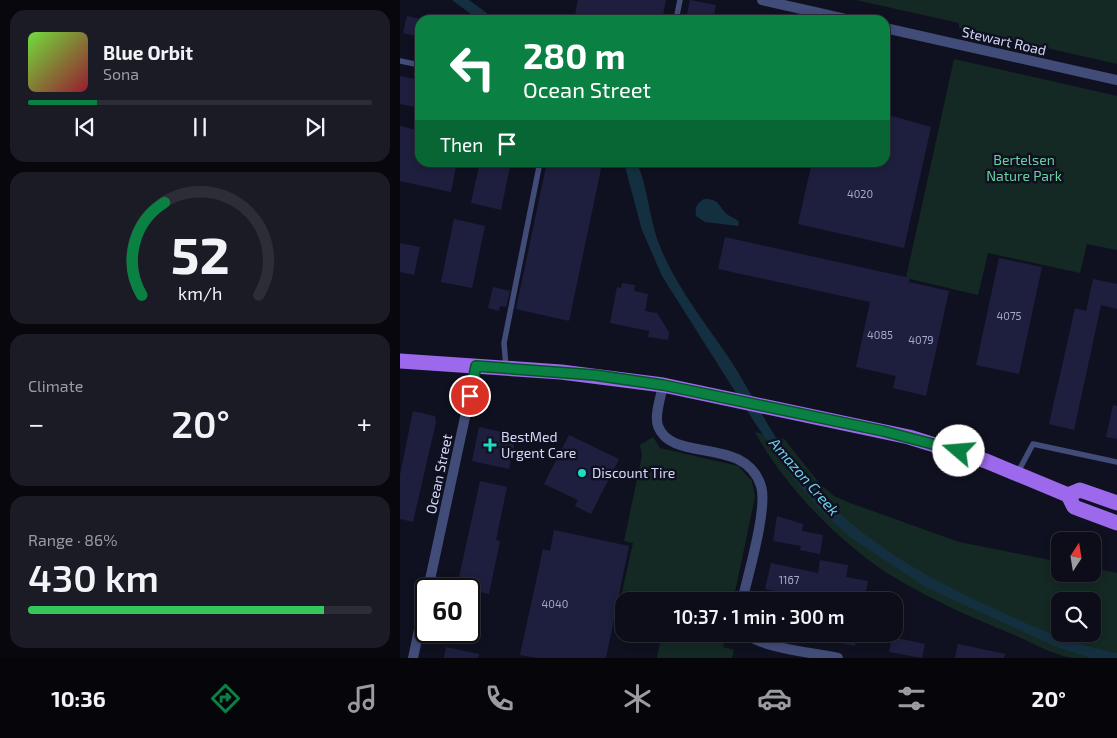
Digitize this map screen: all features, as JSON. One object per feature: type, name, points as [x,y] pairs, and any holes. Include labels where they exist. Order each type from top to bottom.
[{"type":"main road","points":[[400,361],[594,375],[663,385],[937,444],[1068,495],[1074,507],[1117,523]]},
{"type":"main road","points":[[1068,495],[1080,490],[1117,503]]},
{"type":"street","points":[[762,0],[828,15]]},
{"type":"street","name":"Stewart Road","points":[[890,29],[1117,80]]},
{"type":"street","name":"Ocean Street","points":[[430,578],[476,366]]},
{"type":"street","points":[[663,385],[658,426],[664,434],[680,444],[741,460],[750,466],[761,486],[763,504],[744,592]]},
{"type":"street","points":[[761,642],[838,658]]},
{"type":"street","points":[[413,658],[416,643]]},
{"type":"lane","points":[[677,15],[680,0]]},
{"type":"lane","points":[[400,61],[415,64]]},
{"type":"lane","points":[[506,368],[504,343],[539,167]]},
{"type":"lane","points":[[1018,474],[1033,444],[1117,462]]},
{"type":"green space","points":[[856,0],[1117,0],[1117,64],[959,28],[959,23]]},
{"type":"green space","name":"Bertelsen Nature Park","points":[[954,59],[1117,96],[1117,250],[1087,244],[1080,273],[988,253],[978,295],[906,278]]},
{"type":"green space","points":[[755,432],[784,439],[821,485],[834,496],[959,542],[1051,560],[1051,582],[1101,582],[1101,570],[1117,573],[1117,658],[1072,658],[1056,654],[956,610],[902,582],[881,569],[839,536],[800,496],[783,475]]},
{"type":"green space","points":[[653,437],[660,448],[738,466],[752,481],[755,497],[735,592],[622,592],[633,543],[624,541],[642,456],[640,445]]},
{"type":"green space","points":[[660,642],[724,642],[723,647],[734,650],[732,658],[657,658]]},
{"type":"water","points":[[452,0],[469,0],[489,15],[472,15]]},
{"type":"water","name":"Amazon Creek","points":[[625,167],[639,167],[657,239],[684,293],[731,361],[783,449],[813,487],[835,509],[884,549],[911,566],[967,596],[1051,633],[1051,642],[1075,642],[1117,653],[1117,658],[1091,658],[1059,648],[927,588],[850,537],[822,512],[790,474],[755,423],[662,276],[642,230]]},
{"type":"water","points":[[704,199],[713,200],[719,204],[728,215],[739,222],[738,226],[705,222],[696,216],[697,206]]},
{"type":"building","points":[[578,0],[666,0],[663,15],[575,15]]},
{"type":"building","points":[[690,0],[716,5],[714,15],[687,15]]},
{"type":"building","points":[[407,16],[415,18],[415,36],[403,33]]},
{"type":"building","points":[[400,76],[415,79],[415,107],[400,104]]},
{"type":"building","points":[[890,115],[931,127],[904,248],[798,224],[811,167],[890,167]]},
{"type":"building","points":[[400,126],[415,130],[415,167],[456,167],[451,192],[400,181]]},
{"type":"building","points":[[479,167],[510,167],[501,210],[471,203]]},
{"type":"building","points":[[546,167],[600,167],[601,169],[569,321],[516,309]]},
{"type":"building","points":[[454,219],[485,226],[472,288],[441,282]]},
{"type":"building","points":[[725,237],[910,278],[909,282],[949,291],[926,396],[893,388],[896,376],[856,367],[870,302],[718,269]]},
{"type":"building","points":[[400,243],[420,247],[414,275],[400,272]]},
{"type":"building","points":[[999,258],[1042,267],[1019,374],[976,365]]},
{"type":"building","points":[[1093,279],[1117,284],[1117,309],[1101,305],[1074,430],[1049,424],[1075,308],[1086,311]]},
{"type":"building","points":[[622,283],[635,285],[634,291],[648,294],[645,311],[657,313],[669,332],[668,340],[648,337],[649,331],[610,323],[617,287],[621,288]]},
{"type":"building","points":[[493,287],[510,291],[506,307],[500,306],[499,311],[488,308]]},
{"type":"building","points":[[1113,405],[1117,406],[1117,439],[1106,437]]},
{"type":"building","points":[[413,411],[435,416],[436,422],[413,522],[400,519],[400,475]]},
{"type":"building","points":[[479,427],[516,435],[509,469],[472,461]]},
{"type":"building","points":[[569,435],[619,459],[591,514],[575,506],[578,500],[544,484]]},
{"type":"building","points":[[480,481],[507,487],[496,540],[500,541],[489,594],[480,592],[480,578],[459,578]]},
{"type":"building","points":[[777,516],[803,524],[802,531],[823,535],[820,554],[800,550],[801,546],[773,541]]},
{"type":"building","points":[[554,530],[629,546],[620,592],[615,592],[615,614],[606,658],[536,658],[520,655],[543,549],[550,551]]},
{"type":"building","points":[[820,560],[848,565],[846,577],[868,581],[866,592],[779,592],[765,589],[771,563],[818,573]]},
{"type":"building","points":[[903,639],[925,644],[922,658],[889,652],[891,642],[903,642]]},
{"type":"building","points":[[836,642],[856,642],[855,646]]},
{"type":"building","points":[[958,644],[1005,654],[1004,658],[955,658]]},
{"type":"building","points":[[446,647],[479,654],[478,658],[444,658]]},
{"type":"place","name":"BestMed Urgent Care","points":[[490,445]]},
{"type":"place","name":"Discount Tire","points":[[582,473]]},
{"type":"route","points":[[470,396],[476,366],[594,375],[663,385],[883,431],[959,451]]}]
